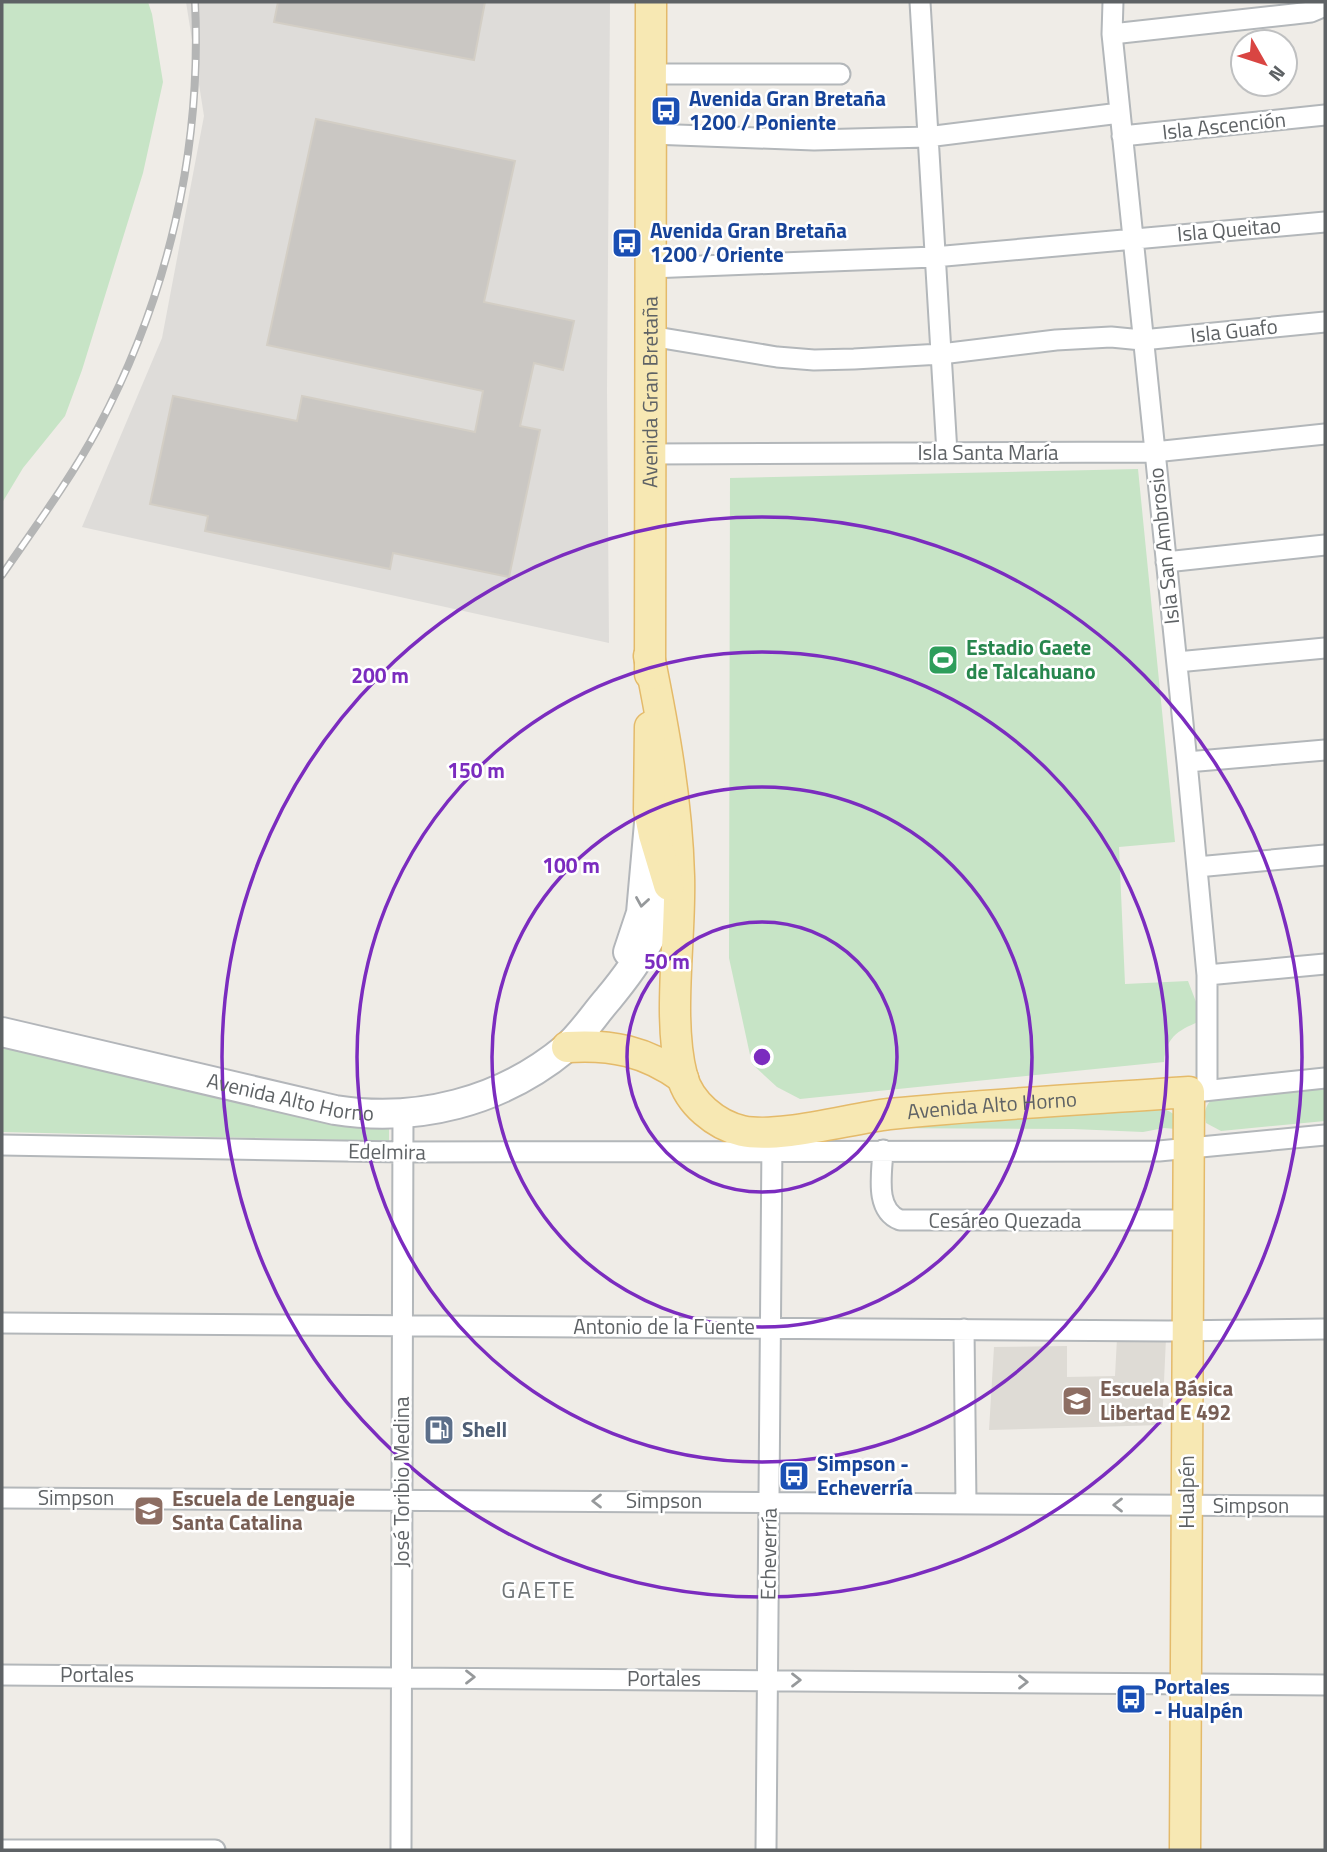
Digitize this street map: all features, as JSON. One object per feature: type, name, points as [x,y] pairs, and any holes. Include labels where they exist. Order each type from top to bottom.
[{"type":"main road","name":"Avenida Gran Bretaña","points":[[608,999],[641,914],[649,810],[651,2]]},
{"type":"main road","name":"Avenida Gran Bretaña","points":[[649,656],[670,761],[677,833],[677,1013],[683,1078]]},
{"type":"main road","points":[[649,810],[670,887]]},
{"type":"main road","name":"Avenida Gran Bretaña","points":[[567,1046],[636,964],[649,942],[670,887],[677,833]]},
{"type":"main road","name":"Avenida Gran Bretaña","points":[[670,887],[679,922]]},
{"type":"main road","name":"Avenida Alto Horno","points":[[2,1032],[335,1110],[369,1114],[403,1114],[444,1108],[491,1093],[521,1078],[567,1046]]},
{"type":"main road","points":[[567,1046],[603,1046],[633,1051],[667,1066],[683,1078]]},
{"type":"main road","name":"Avenida Alto Horno","points":[[683,1078],[696,1102],[718,1121],[772,1142],[888,1115],[1198,1091]]},
{"type":"main road","name":"Hualpén","points":[[1185,1850],[1189,1148],[1198,1091]]},
{"type":"street","points":[[920,2],[947,453]]},
{"type":"street","name":"Isla San Ambrosio","points":[[1113,2],[1112,34],[1207,975],[1198,1091]]},
{"type":"street","points":[[1112,34],[1311,12],[1325,6]]},
{"type":"street","points":[[651,74],[840,74]]},
{"type":"street","points":[[651,134],[814,140],[927,136],[1120,113]]},
{"type":"street","name":"Isla Ascención","points":[[1122,136],[1325,115]]},
{"type":"street","name":"Isla Queitao","points":[[650,268],[934,257],[1325,222]]},
{"type":"street","name":"Isla Guafo","points":[[650,335],[777,357],[814,360],[941,354],[1056,340],[1111,337],[1142,340],[1325,322]]},
{"type":"street","name":"Isla Santa María","points":[[650,454],[1154,452],[1325,434]]},
{"type":"street","points":[[1166,562],[1325,545]]},
{"type":"street","points":[[1177,662],[1325,648]]},
{"type":"street","points":[[1187,762],[1325,750]]},
{"type":"street","points":[[1197,867],[1325,855]]},
{"type":"street","points":[[1207,975],[1325,964]]},
{"type":"street","name":"Avenida Alto Horno","points":[[1198,1091],[1325,1078]]},
{"type":"street","name":"José Toribio Medina","points":[[401,1850],[403,1114]]},
{"type":"street","name":"Avenida Alto Horno","points":[[772,1142],[883,1150],[1159,1151],[1325,1135]]},
{"type":"street","name":"Edelmira","points":[[2,1145],[403,1152],[772,1142]]},
{"type":"street","name":"Echeverría","points":[[766,1850],[772,1142]]},
{"type":"street","name":"Cesáreo Quezada","points":[[883,1150],[883,1204],[889,1214],[900,1220],[1188,1220]]},
{"type":"street","name":"Antonio de la Fuente","points":[[2,1323],[1188,1331],[1325,1329]]},
{"type":"street","points":[[964,1329],[966,1504]]},
{"type":"street","name":"Simpson","points":[[2,1498],[1325,1506]]},
{"type":"street","name":"Portales","points":[[2,1675],[1325,1685]]},
{"type":"street","points":[[2,1850],[215,1850]]},
{"type":"shaded area","points":[[186,2],[610,2],[607,391],[609,643],[82,527],[162,338],[204,116]]},
{"type":"shaded area","name":"Escuela Básica Libertad E 492","points":[[1117,1338],[1166,1338],[1162,1425],[989,1430],[994,1347],[1067,1346],[1067,1377],[1115,1376]]},
{"type":"green space","points":[[2,2],[148,2],[163,82],[143,173],[82,370],[65,416],[23,468],[2,503]]},
{"type":"green space","name":"Estadio Gaete de Talcahuano","points":[[1138,469],[1175,842],[1119,847],[1125,984],[1188,981],[1203,1020],[1171,1039],[1164,1062],[800,1099],[777,1087],[752,1064],[729,958],[730,478]]},
{"type":"green space","points":[[2,1042],[347,1126],[389,1126],[389,1141],[2,1132]]},
{"type":"green space","points":[[1325,1084],[1325,1121],[1221,1131],[1206,1123],[1206,1109],[1213,1098]]},
{"type":"green space","points":[[1149,1104],[1171,1112],[1188,1130],[1164,1128],[1143,1132],[859,1128]]},
{"type":"building","points":[[278,2],[485,2],[474,60],[274,22]]},
{"type":"building","points":[[316,119],[515,161],[484,302],[574,321],[563,370],[534,363],[520,426],[540,430],[509,577],[393,553],[390,569],[205,531],[208,516],[150,504],[173,396],[297,421],[302,396],[475,432],[483,391],[267,345]]},
{"type":"railway","points":[[2,575],[64,485],[98,428],[144,327],[161,275],[186,167],[193,113],[195,2]]},
{"type":"place","name":"Avenida Gran Bretaña 1200 / Poniente","points":[[666,111]]},
{"type":"place","name":"Avenida Gran Bretaña 1200 / Oriente","points":[[627,243]]},
{"type":"place","name":"Estadio Gaete de Talcahuano","points":[[943,660]]},
{"type":"place","name":"Escuela Básica Libertad E 492","points":[[1077,1401]]},
{"type":"place","name":"Shell","points":[[439,1430]]},
{"type":"place","name":"Simpson - Echeverría","points":[[794,1476]]},
{"type":"place","name":"Escuela de Lenguaje Santa Catalina","points":[[149,1511]]},
{"type":"place","name":"Portales - Hualpén","points":[[1131,1699]]},
{"type":"district","name":"GAETE","points":[[539,1590]]}]
